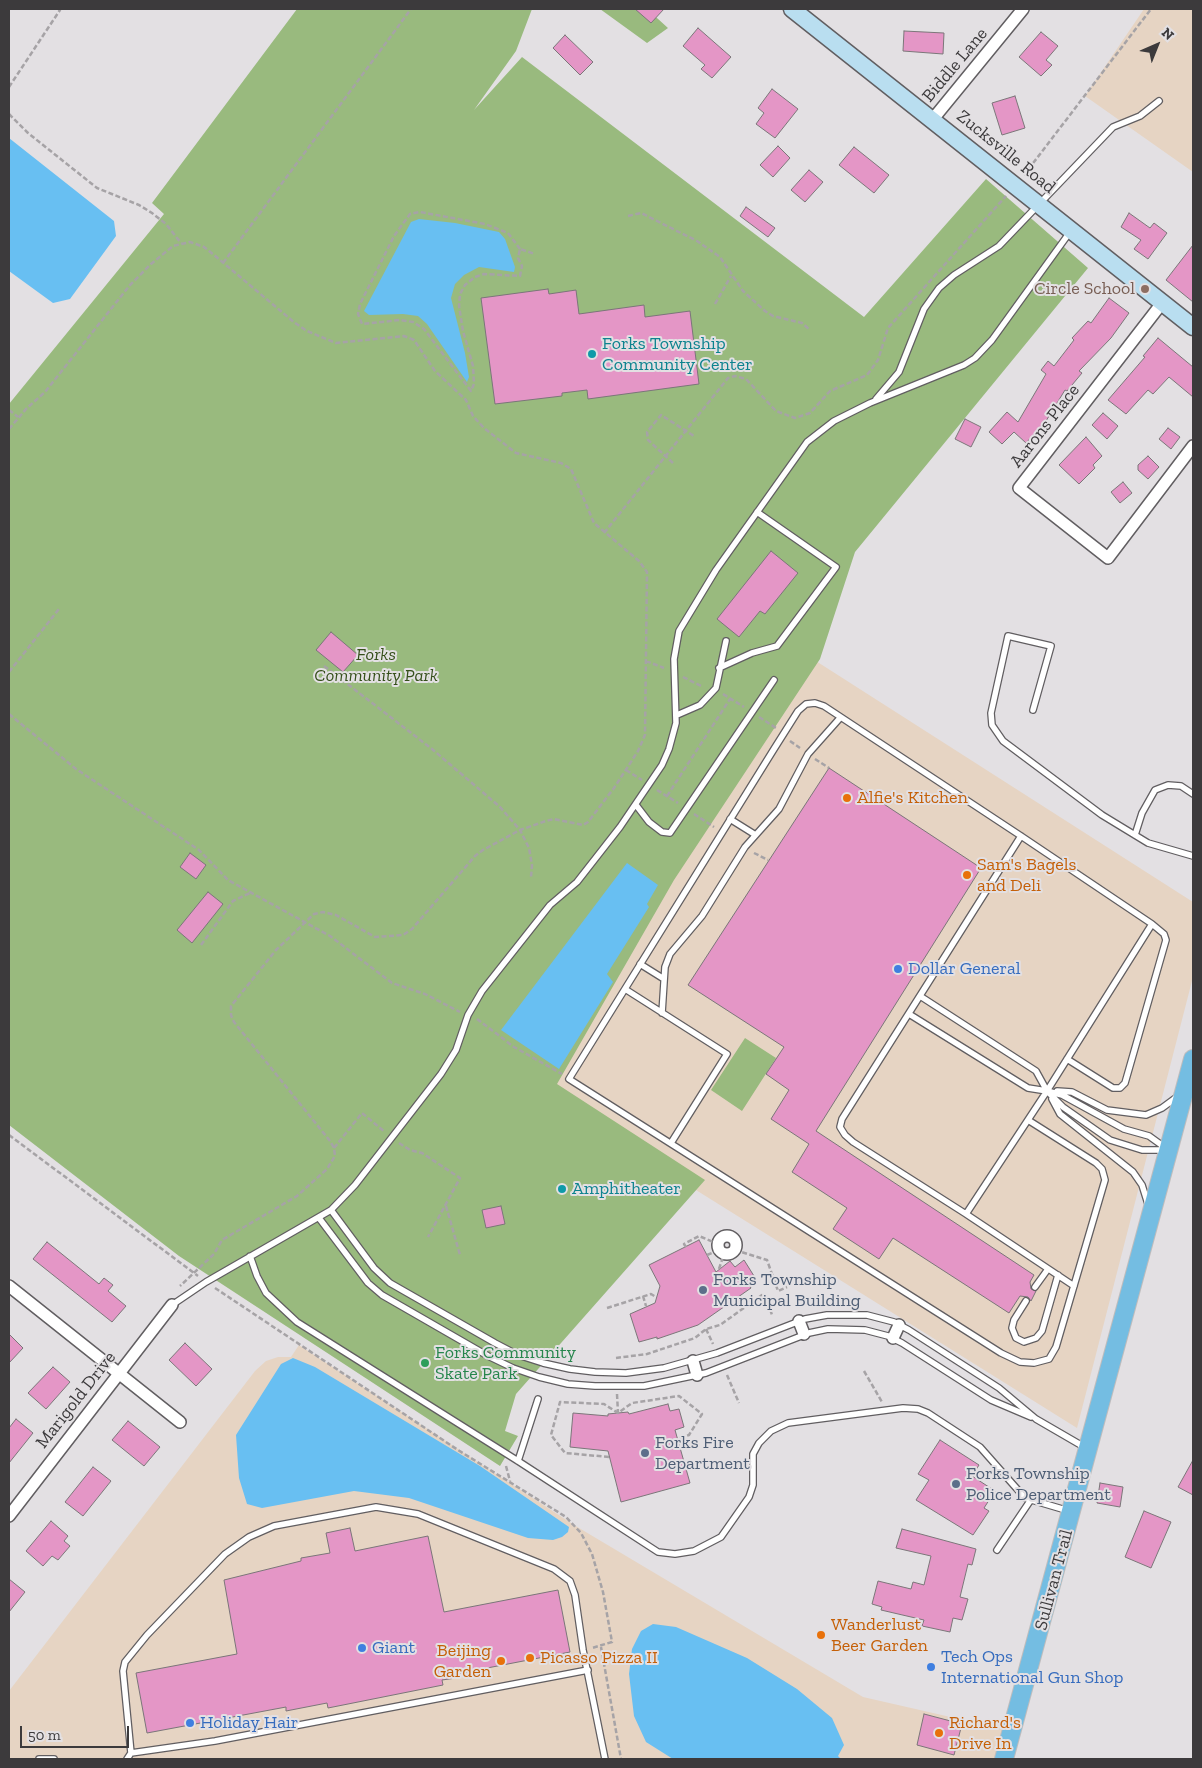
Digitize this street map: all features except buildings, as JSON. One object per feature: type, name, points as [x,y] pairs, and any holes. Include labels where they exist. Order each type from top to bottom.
[{"type":"main road","points":[[1150,1223],[1193,1059]]},
{"type":"main road","name":"Sullivan Trail","points":[[1004,1759],[1150,1223]]},
{"type":"street","name":"Zucksville Road","points":[[792,9],[1193,327]]},
{"type":"street","name":"Biddle Lane","points":[[933,119],[1023,9]]},
{"type":"street","name":"Aarons Place","points":[[1162,303],[1019,488],[1108,558],[1193,446]]},
{"type":"street","points":[[9,1286],[180,1422]]},
{"type":"street","name":"Marigold Drive","points":[[10,1512],[172,1305]]},
{"type":"street","points":[[799,1321],[804,1334]]},
{"type":"street","points":[[893,1338],[899,1325]]},
{"type":"street","points":[[693,1361],[697,1375]]},
{"type":"lane","points":[[870,403],[886,390],[899,372],[924,309],[948,279],[999,246],[1113,126],[1140,116],[1159,101]]},
{"type":"lane","points":[[172,1305],[250,1256],[330,1210],[350,1192],[448,1063],[460,1042],[468,1015],[482,991],[550,905],[577,882],[636,806],[666,758],[672,740],[676,715],[674,659],[679,631],[698,598],[811,438],[829,424],[870,403],[954,369],[975,358],[992,340],[1071,230]]},
{"type":"lane","points":[[719,668],[752,653],[777,646],[836,567],[757,512]]},
{"type":"lane","points":[[1033,710],[1051,646],[1008,636],[991,713],[992,725],[1003,741],[1102,815],[1148,843],[1193,856]]},
{"type":"lane","points":[[676,715],[700,705],[716,688],[726,641]]},
{"type":"lane","points":[[636,806],[649,822],[662,832],[670,833],[774,680]]},
{"type":"lane","points":[[1028,1120],[1096,1163],[1104,1176],[1074,1286],[1052,1355],[1046,1361],[1034,1363],[1011,1359],[569,1079],[798,711],[806,704],[815,703],[824,706],[1021,836],[1164,934],[1166,940],[1125,1083],[1120,1088],[1113,1088],[1067,1059]]},
{"type":"lane","points":[[662,1012],[665,967],[670,954],[699,920],[754,834],[779,809],[808,754],[840,718]]},
{"type":"lane","points":[[1135,835],[1142,813],[1154,790],[1168,785],[1181,786],[1193,794]]},
{"type":"lane","points":[[730,819],[754,834]]},
{"type":"lane","points":[[1021,836],[842,1119],[840,1127],[853,1142],[1074,1286]]},
{"type":"lane","points":[[966,1214],[1047,1091],[1152,924]]},
{"type":"lane","points":[[640,964],[664,979]]},
{"type":"lane","points":[[625,990],[727,1054],[671,1143]]},
{"type":"lane","points":[[920,996],[1036,1071],[1060,1114],[1133,1172],[1145,1191],[1150,1223]]},
{"type":"lane","points":[[909,1014],[1028,1088],[1062,1095],[1124,1129],[1149,1136],[1169,1150]]},
{"type":"lane","points":[[1047,1091],[1072,1092],[1107,1110],[1146,1114],[1167,1106],[1186,1086]]},
{"type":"lane","points":[[1047,1091],[1063,1107],[1110,1140],[1142,1150],[1169,1150]]},
{"type":"lane","points":[[330,1210],[383,1278],[518,1355],[570,1370],[617,1372],[664,1368],[693,1361],[799,1321],[826,1315],[855,1314],[881,1318],[899,1325],[999,1388],[1036,1419]]},
{"type":"lane","points":[[319,1218],[374,1289],[488,1356],[513,1368],[568,1384],[617,1387],[652,1384],[697,1375],[804,1334],[828,1329],[855,1329],[877,1332],[893,1338],[991,1400],[1036,1419],[1089,1450]]},
{"type":"lane","points":[[250,1256],[257,1276],[266,1293],[298,1322],[518,1460],[650,1549],[666,1554],[685,1553],[712,1543],[728,1529],[752,1491],[751,1467],[755,1450],[771,1431],[788,1423],[886,1410],[918,1409],[949,1426],[985,1451],[1019,1492],[1030,1501],[1072,1512]]},
{"type":"lane","points":[[1035,1287],[1048,1269]]},
{"type":"lane","points":[[1026,1301],[1014,1320],[1012,1328],[1016,1338],[1024,1342],[1036,1338],[1042,1331],[1058,1275]]},
{"type":"lane","points":[[518,1460],[538,1399]]},
{"type":"lane","points":[[997,1550],[1030,1501]]},
{"type":"lane","points":[[127,1759],[131,1753],[123,1671],[130,1654],[225,1554],[249,1537],[281,1524],[364,1508],[407,1511],[563,1574],[572,1585],[605,1759]]},
{"type":"lane","points":[[131,1753],[207,1742],[588,1670]]},
{"type":"lane","points":[[40,1759],[54,1759]]},
{"type":"path","points":[[9,87],[60,10],[58,9]]},
{"type":"path","points":[[223,263],[411,9]]},
{"type":"path","points":[[604,533],[730,377],[739,376],[746,379],[776,411],[795,418],[810,413],[830,391],[865,377],[878,360],[888,328],[1015,186],[1151,9]]},
{"type":"path","points":[[9,114],[28,133],[98,188],[139,205],[152,213],[166,224],[182,243]]},
{"type":"path","points":[[520,249],[518,258],[522,266],[520,276],[484,274],[475,277],[465,285],[460,294],[459,306],[463,331],[473,366],[474,384],[471,391],[424,329],[413,322],[400,320],[362,324],[358,314],[360,304],[394,236],[410,214],[420,212],[485,224],[508,233],[520,249],[535,254]]},
{"type":"path","points":[[628,216],[641,213],[677,229],[712,250],[720,257],[731,276],[747,295],[765,310],[773,316],[802,323],[810,330]]},
{"type":"path","points":[[9,429],[18,417],[45,392],[130,285],[160,256],[182,243],[190,242],[204,247],[295,323],[332,341],[341,343],[404,336],[414,340],[435,371],[466,400],[473,416],[484,428],[516,453],[561,463],[572,469],[594,523],[639,560],[647,572],[645,735],[626,770],[586,824],[580,825],[554,819],[520,830],[477,853],[412,930],[403,935],[375,938],[339,917],[323,912],[305,921],[276,950],[232,1006],[230,1012],[234,1022],[334,1148],[334,1159],[327,1170],[290,1200],[225,1237],[214,1254],[193,1272],[175,1292],[172,1305]]},
{"type":"path","points":[[715,304],[731,276]]},
{"type":"path","points":[[9,410],[18,417]]},
{"type":"path","points":[[673,463],[648,440],[647,432],[661,415],[694,436]]},
{"type":"path","points":[[9,672],[59,609]]},
{"type":"path","points":[[646,661],[664,668]]},
{"type":"path","points":[[324,666],[432,749],[500,807],[520,830],[528,848],[532,865],[531,877]]},
{"type":"path","points":[[680,675],[708,689]]},
{"type":"path","points":[[721,694],[745,707]]},
{"type":"path","points":[[667,796],[730,699]]},
{"type":"path","points":[[9,714],[76,769],[186,840],[213,863],[228,880],[305,921],[336,940],[392,983],[425,994],[477,1019],[514,1047],[569,1079]]},
{"type":"path","points":[[758,716],[777,729]]},
{"type":"path","points":[[789,740],[800,747]]},
{"type":"path","points":[[814,758],[829,768]]},
{"type":"path","points":[[626,770],[642,780]]},
{"type":"path","points":[[656,789],[680,805]]},
{"type":"path","points":[[692,813],[714,827]]},
{"type":"path","points":[[750,851],[768,860]]},
{"type":"path","points":[[200,944],[233,900],[250,893]]},
{"type":"path","points":[[334,1148],[362,1113],[406,1149],[422,1154],[458,1176],[460,1183],[428,1237]]},
{"type":"path","points":[[9,1135],[198,1276]]},
{"type":"path","points":[[446,1206],[460,1255]]},
{"type":"path","points":[[686,1247],[684,1244],[699,1236],[724,1249],[767,1260],[778,1291],[787,1287]]},
{"type":"path","points":[[707,1255],[724,1249]]},
{"type":"path","points":[[719,1269],[724,1249]]},
{"type":"path","points":[[214,1287],[450,1444],[566,1518],[584,1538],[596,1566],[612,1642],[601,1647],[583,1650]]},
{"type":"path","points":[[607,1308],[651,1294],[656,1297]]},
{"type":"path","points":[[616,1358],[647,1354],[695,1338],[706,1329],[720,1325],[762,1295],[766,1297],[772,1315]]},
{"type":"path","points":[[643,1296],[646,1306]]},
{"type":"path","points":[[864,1371],[886,1410]]},
{"type":"path","points":[[617,1387],[618,1413]]},
{"type":"path","points":[[618,1413],[632,1403],[679,1396],[702,1414],[689,1435],[677,1439]]},
{"type":"path","points":[[609,1457],[565,1453],[550,1435],[560,1402],[604,1404],[618,1413]]},
{"type":"path","points":[[601,1647],[621,1759]]},
{"type":"shaded area","points":[[1144,9],[1193,9],[1193,172],[1085,96]]},
{"type":"shaded area","points":[[794,647],[1193,902],[1193,977],[1077,1428],[539,1092]]},
{"type":"shaded area","points":[[299,1345],[574,1525],[863,1697],[968,1721],[1013,1726],[1004,1759],[9,1759],[9,1691],[255,1371],[266,1361],[278,1357],[291,1357]]},
{"type":"green space","name":"Forks Community Park","points":[[297,9],[532,9],[516,51],[474,110],[522,57],[864,317],[986,179],[1088,268],[855,552],[820,659],[674,880],[557,1084],[705,1180],[516,1394],[505,1431],[518,1436],[500,1466],[179,1256],[9,1125],[9,404],[164,214],[152,203]]},
{"type":"green space","points":[[600,9],[647,9],[668,28],[647,43]]},
{"type":"green space","points":[[745,1038],[776,1058],[742,1111],[711,1090]]},
{"type":"water","points":[[9,138],[114,221],[116,236],[70,299],[53,303],[9,271]]},
{"type":"water","points":[[419,219],[455,223],[499,232],[505,239],[515,267],[514,272],[479,267],[464,275],[455,284],[451,298],[465,353],[469,377],[467,382],[427,324],[418,316],[403,314],[369,315],[364,311],[411,222]]},
{"type":"water","points":[[627,863],[658,885],[647,904],[649,907],[607,974],[613,982],[559,1069],[501,1030]]},
{"type":"water","points":[[293,1358],[315,1367],[480,1466],[569,1527],[568,1532],[562,1537],[553,1540],[528,1538],[409,1498],[354,1491],[262,1508],[247,1504],[239,1478],[236,1435],[281,1364]]},
{"type":"water","points":[[653,1624],[676,1627],[747,1658],[797,1689],[832,1718],[844,1745],[838,1756],[841,1759],[673,1759],[646,1742],[634,1716],[629,1674],[632,1649],[641,1631]]},
{"type":"place","name":"Circle School","points":[[1145,289]]},
{"type":"place","name":"Forks Township Community Center","points":[[592,354]]},
{"type":"place","name":"Alfie's Kitchen","points":[[847,798]]},
{"type":"place","name":"Sam's Bagels and Deli","points":[[967,875]]},
{"type":"place","name":"Dollar General","points":[[898,969]]},
{"type":"place","name":"Amphitheater","points":[[562,1189]]},
{"type":"place","name":"Forks Township Municipal Building","points":[[703,1290]]},
{"type":"place","name":"Forks Community Skate Park","points":[[425,1363]]},
{"type":"place","name":"Forks Fire Department","points":[[645,1453]]},
{"type":"place","name":"Forks Township Police Department","points":[[956,1484]]},
{"type":"place","name":"Wanderlust Beer Garden","points":[[821,1635]]},
{"type":"place","name":"Giant","points":[[362,1648]]},
{"type":"place","name":"Picasso Pizza II","points":[[530,1658]]},
{"type":"place","name":"Beijing Garden","points":[[501,1661]]},
{"type":"place","name":"Tech Ops International Gun Shop","points":[[931,1667]]},
{"type":"place","name":"Holiday Hair","points":[[190,1723]]},
{"type":"place","name":"Richard's Drive In","points":[[939,1733]]}]
